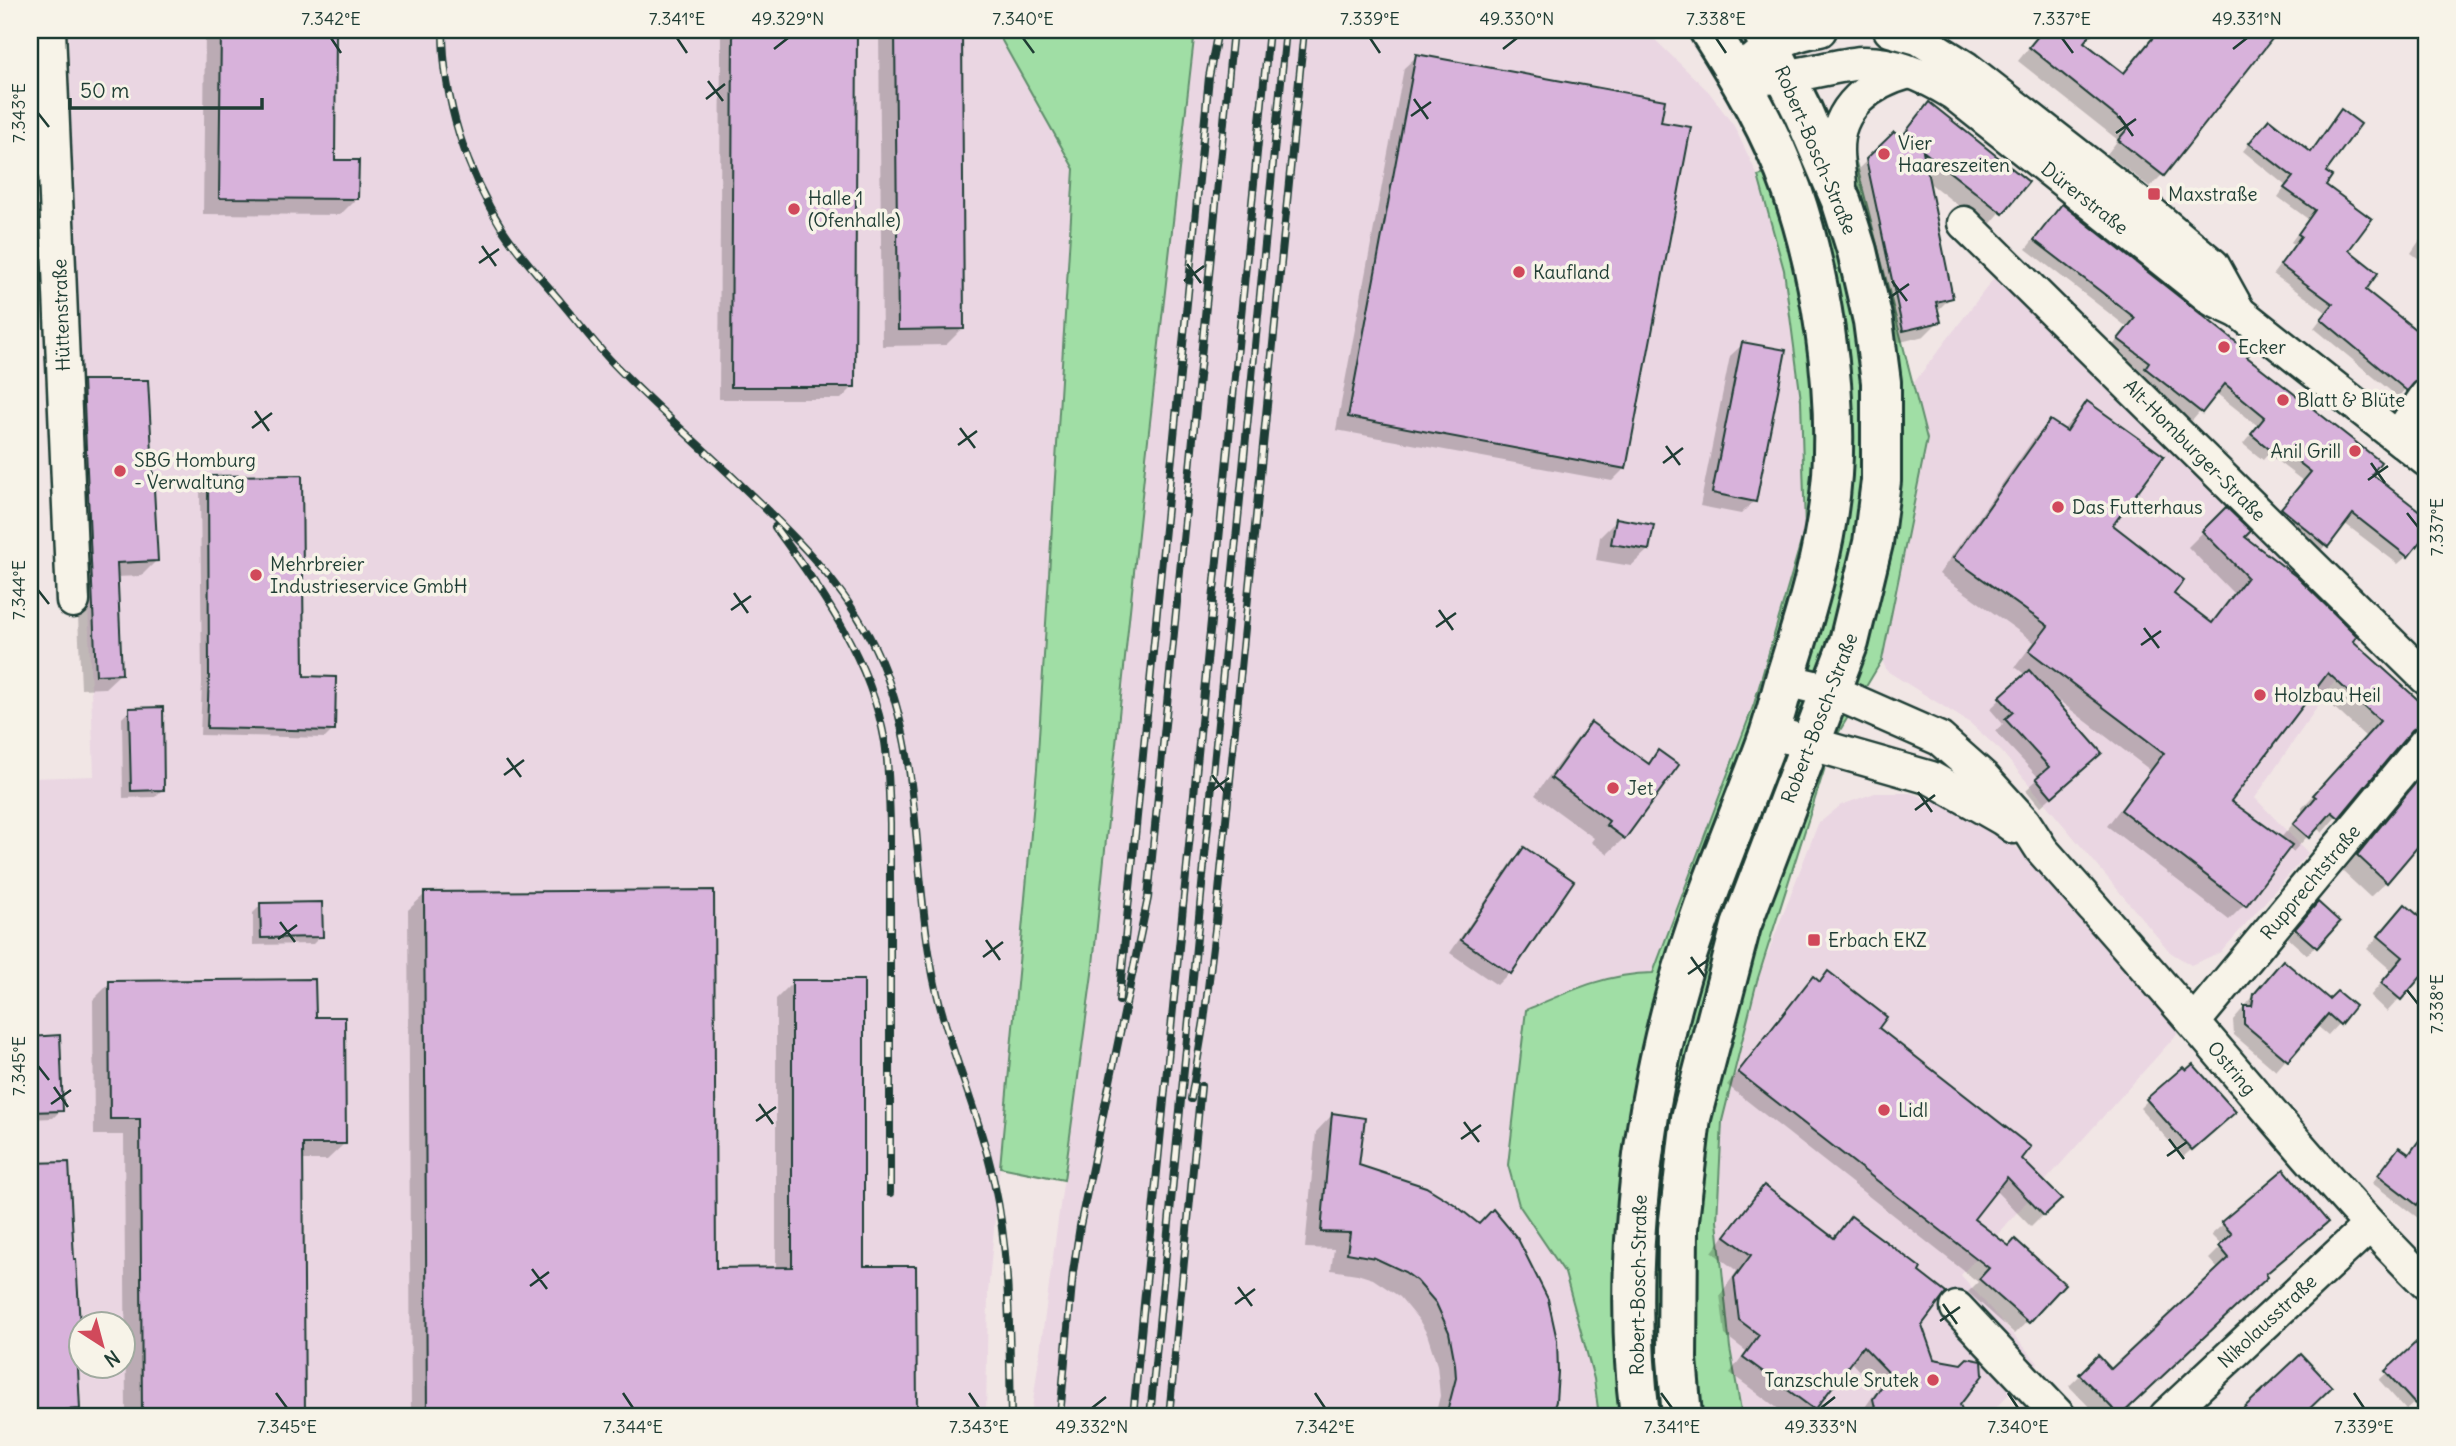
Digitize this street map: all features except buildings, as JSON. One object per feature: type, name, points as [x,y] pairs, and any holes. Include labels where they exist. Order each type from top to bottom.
[{"type":"main road","name":"Robert-Bosch-Straße","points":[[1640,1416],[1635,1376],[1637,1206],[1651,1105],[1676,994],[1713,881],[1770,732],[1801,633],[1826,529],[1832,475],[1832,393],[1825,329],[1806,240],[1779,159],[1739,77],[1709,30]]},
{"type":"main road","name":"Robert-Bosch-Straße","points":[[1682,1416],[1677,1359],[1678,1229],[1691,1118],[1741,926],[1831,691],[1860,604],[1873,544],[1881,481],[1881,382],[1873,321],[1857,251],[1842,203],[1773,51]]},
{"type":"street","name":"Hüttenstraße","points":[[49,30],[73,601]]},
{"type":"street","name":"Dürerstraße","points":[[1739,77],[1767,79],[1773,51],[1794,36],[1820,30]]},
{"type":"street","name":"Dürerstraße","points":[[1891,30],[1918,38],[1940,38],[1966,68],[2205,257],[2221,276],[2239,312]]},
{"type":"street","points":[[1842,203],[1837,150],[1839,129],[1844,118],[1869,88],[1940,38]]},
{"type":"street","name":"Dürerstraße","points":[[1773,51],[1897,69],[1936,83],[1953,93],[2213,300],[2239,312],[2426,460]]},
{"type":"street","name":"Alt-Homburger-Straße","points":[[1964,222],[2426,678]]},
{"type":"street","points":[[2398,437],[2426,396]]},
{"type":"street","name":"Ostring","points":[[1785,680],[1831,691],[1940,739],[1983,777],[2024,822],[2042,850],[2194,1022],[2283,1129],[2369,1226],[2426,1283]]},
{"type":"street","name":"Ostring","points":[[1770,732],[1931,778],[2003,819],[2042,850]]},
{"type":"street","name":"Rupprechtstraße","points":[[2194,1022],[2426,742]]},
{"type":"street","name":"Nikolausstraße","points":[[2166,1416],[2369,1226]]},
{"type":"street","points":[[1956,1308],[2059,1416]]},
{"type":"shaded area","points":[[68,30],[996,30],[1074,169],[1037,769],[988,1293],[986,1416],[30,1416],[30,778],[94,776]]},
{"type":"shaded area","points":[[1195,30],[1645,30],[1709,92],[1734,126],[1758,176],[1784,270],[1801,400],[1805,528],[1754,704],[1653,973],[1631,974],[1519,1205],[1565,1273],[1594,1379],[1599,1416],[1031,1416],[1092,974],[1146,457]]},
{"type":"shaded area","points":[[1994,278],[2365,637],[2255,798],[2308,853],[2221,952],[2191,965],[2170,952],[2001,751],[1970,723],[1887,671],[1882,660],[1927,439],[1913,384]]},
{"type":"shaded area","points":[[1875,793],[1911,793],[1963,811],[2008,839],[2071,902],[2178,1033],[1961,1275],[2038,1363],[1988,1416],[1742,1416],[1730,1348],[1717,1221],[1722,1121],[1757,981],[1818,824],[1841,805]]},
{"type":"green space","points":[[996,30],[1195,30],[1146,457],[1092,974],[1064,1180],[1000,1167],[1037,769],[1074,169]]},
{"type":"green space","points":[[1853,151],[1927,439],[1882,660],[1833,742],[1757,981],[1722,1121],[1717,1221],[1730,1348],[1742,1416],[1599,1416],[1594,1379],[1565,1273],[1519,1205],[1508,1165],[1526,1010],[1603,980],[1653,973],[1754,704],[1805,528],[1801,400],[1784,270],[1758,176]]},
{"type":"railway","points":[[443,30],[447,82],[459,134],[478,184],[503,230],[613,363],[761,504],[828,575],[869,636],[886,675],[899,715],[907,756],[931,964],[944,1020],[987,1154],[1000,1211],[1008,1299],[1011,1416]]},
{"type":"railway","points":[[1119,1001],[1209,77],[1218,30]]},
{"type":"railway","points":[[1060,1416],[1073,1272],[1080,1226],[1148,898],[1233,30]]},
{"type":"railway","points":[[1133,1416],[1269,30]]},
{"type":"railway","points":[[1150,1416],[1286,30]]},
{"type":"railway","points":[[1191,1099],[1216,922],[1304,30]]},
{"type":"railway","points":[[775,527],[843,628],[869,683],[885,742],[890,823],[890,1193]]},
{"type":"railway","points":[[1169,1416],[1201,1086]]},
{"type":"place","name":"Vier Haareszeiten","points":[[1884,154]]},
{"type":"place","name":"Maxstraße","points":[[2154,194]]},
{"type":"place","name":"Halle 1 (Ofenhalle)","points":[[794,209]]},
{"type":"place","name":"Kaufland","points":[[1519,272]]},
{"type":"place","name":"Ecker","points":[[2224,347]]},
{"type":"place","name":"Blatt & Blüte","points":[[2283,400]]},
{"type":"place","name":"Anil Grill","points":[[2355,451]]},
{"type":"place","name":"SBG Homburg - Verwaltung","points":[[120,471]]},
{"type":"place","name":"Das Futterhaus","points":[[2058,507]]},
{"type":"place","name":"Mehrbreier Industrieservice GmbH","points":[[256,575]]},
{"type":"place","name":"Holzbau Heil","points":[[2260,695]]},
{"type":"place","name":"Jet","points":[[1613,788]]},
{"type":"place","name":"Erbach EKZ","points":[[1814,940]]},
{"type":"place","name":"Lidl","points":[[1884,1110]]},
{"type":"place","name":"Tanzschule Srutek","points":[[1933,1380]]}]
